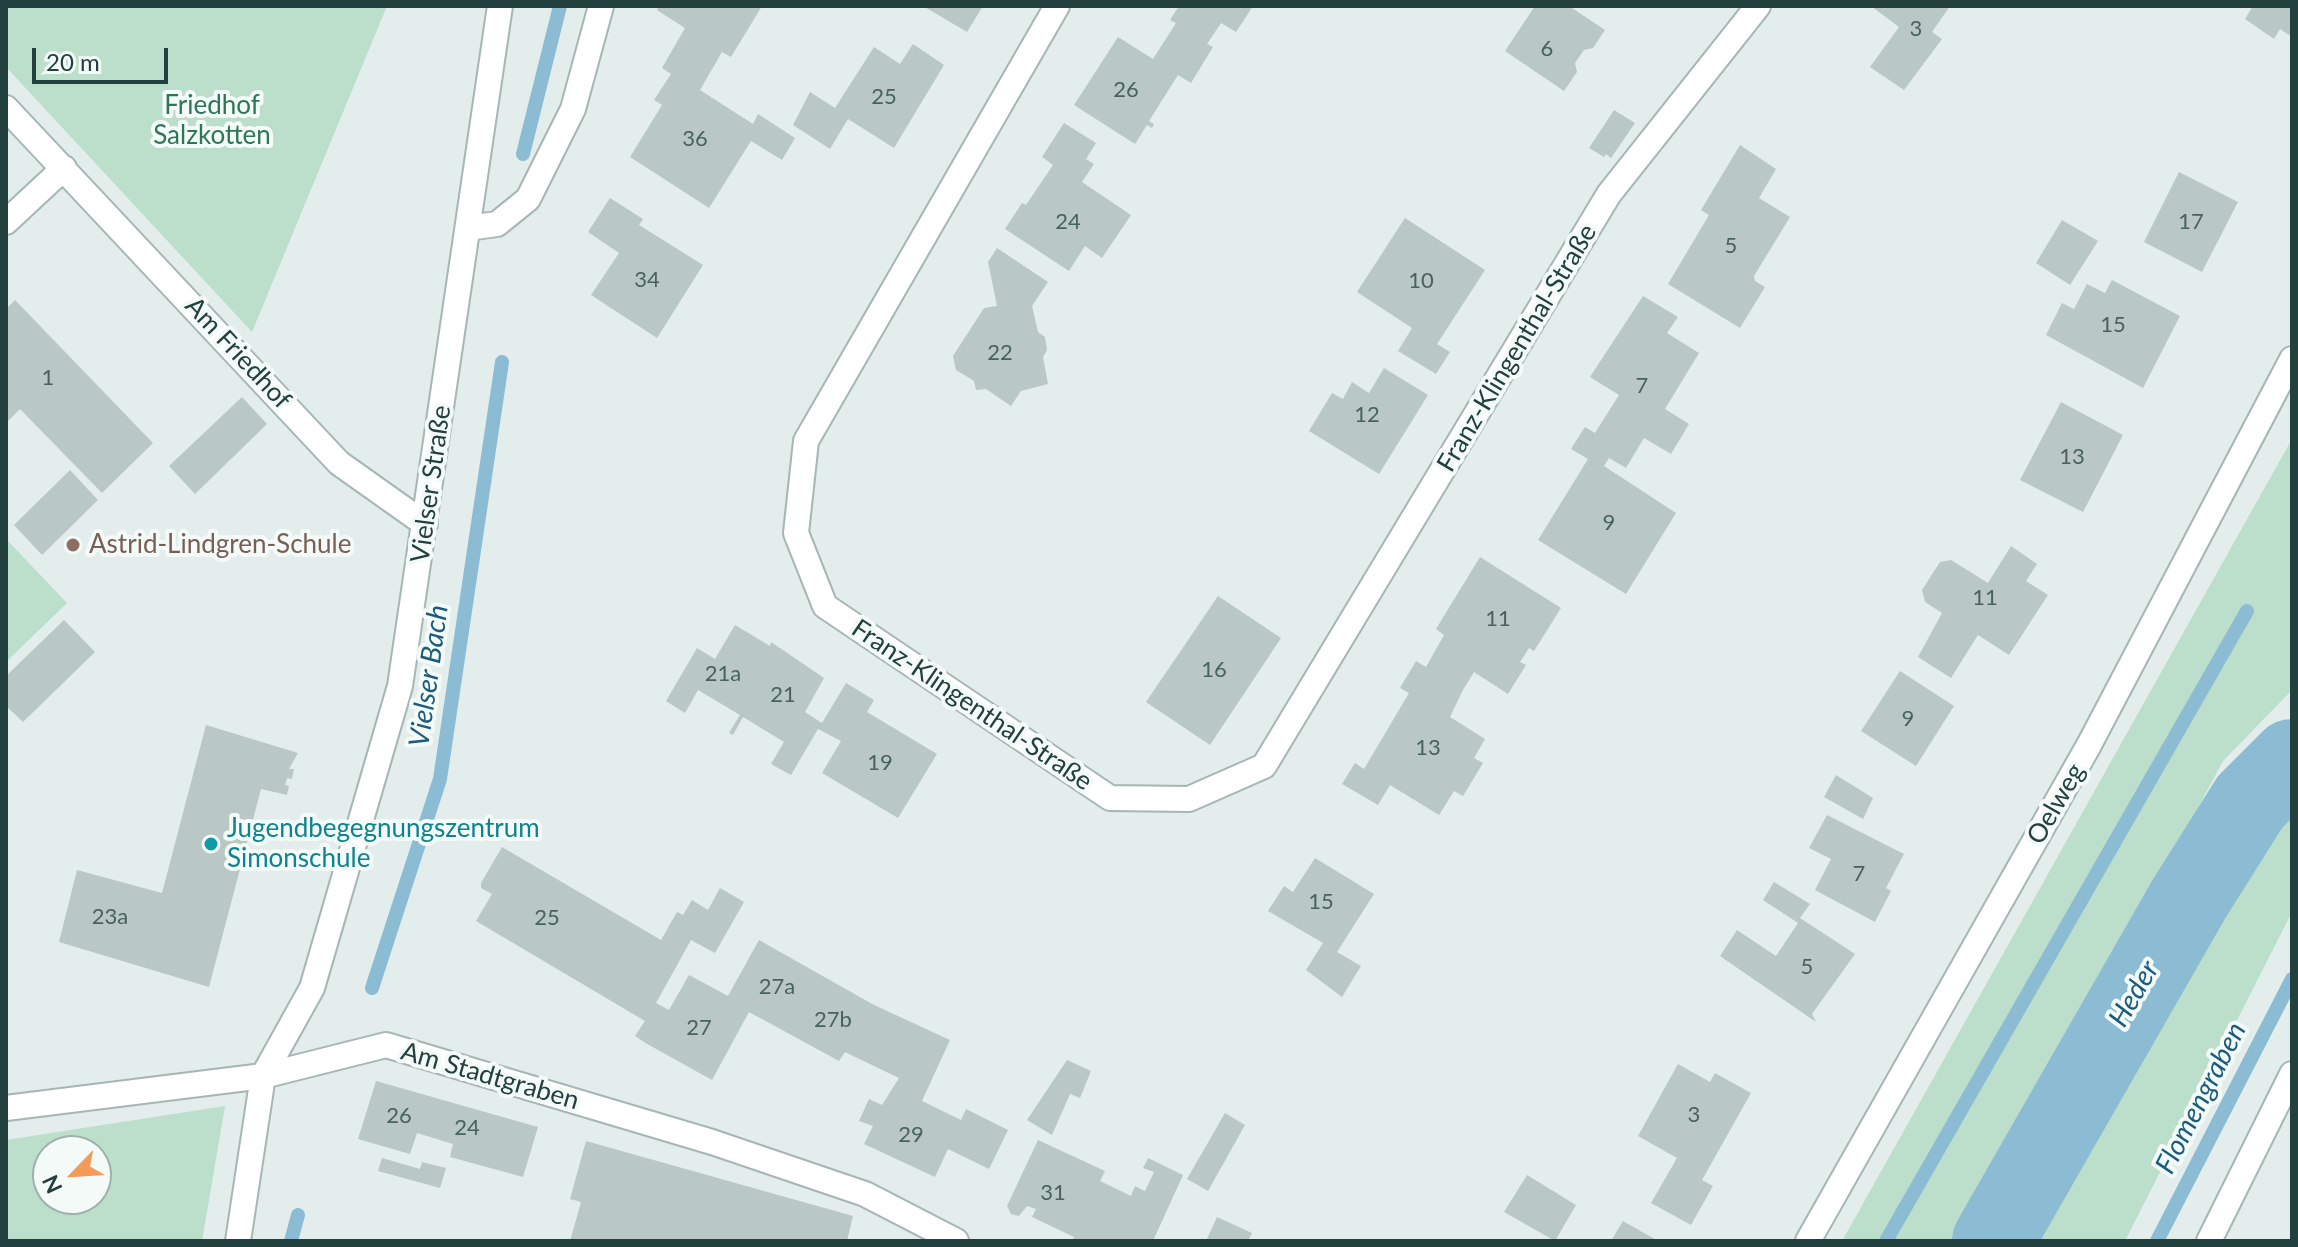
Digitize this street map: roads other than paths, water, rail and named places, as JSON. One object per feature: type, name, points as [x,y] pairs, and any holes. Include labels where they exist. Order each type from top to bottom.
[{"type":"street","name":"Vielser Straße","points":[[238,1241],[263,1076],[312,988],[400,686],[500,6]]},
{"type":"street","points":[[468,228],[497,224],[528,199],[573,109],[601,6]]},
{"type":"street","name":"Franz-Klingenthal-Straße","points":[[1057,6],[806,441],[796,533],[825,606],[1110,798],[1173,799],[1189,799],[1264,766],[1609,194],[1758,6]]},
{"type":"street","name":"Am Friedhof","points":[[6,108],[339,463],[425,524]]},
{"type":"street","points":[[6,222],[64,168]]},
{"type":"street","name":"Oelweg","points":[[1808,1241],[2089,745],[2292,359]]},
{"type":"street","name":"Am Stadtgraben","points":[[6,1108],[263,1076],[386,1045],[712,1142],[865,1194],[956,1241]]},
{"type":"street","points":[[2209,1241],[2292,1074]]},
{"type":"waterway","name":"Vielser Bach","points":[[523,154],[560,6]]},
{"type":"waterway","name":"Vielser Bach","points":[[372,988],[440,779],[502,362]]},
{"type":"waterway","points":[[1886,1241],[2247,611]]},
{"type":"waterway","name":"Heder","points":[[1993,1241],[2189,899],[2250,802],[2292,760]]},
{"type":"waterway","name":"Flomengraben","points":[[2157,1241],[2292,979]]},
{"type":"waterway","name":"Vielser Bach","points":[[291,1241],[298,1215]]},
{"type":"place","name":"Astrid-Lindgren-Schule","points":[[73,545]]},
{"type":"place","name":"Jugendbegegnungszentrum Simonschule","points":[[211,844]]},
{"type":"park label","name":"Friedhof Salzkotten","points":[[212,121]]}]
